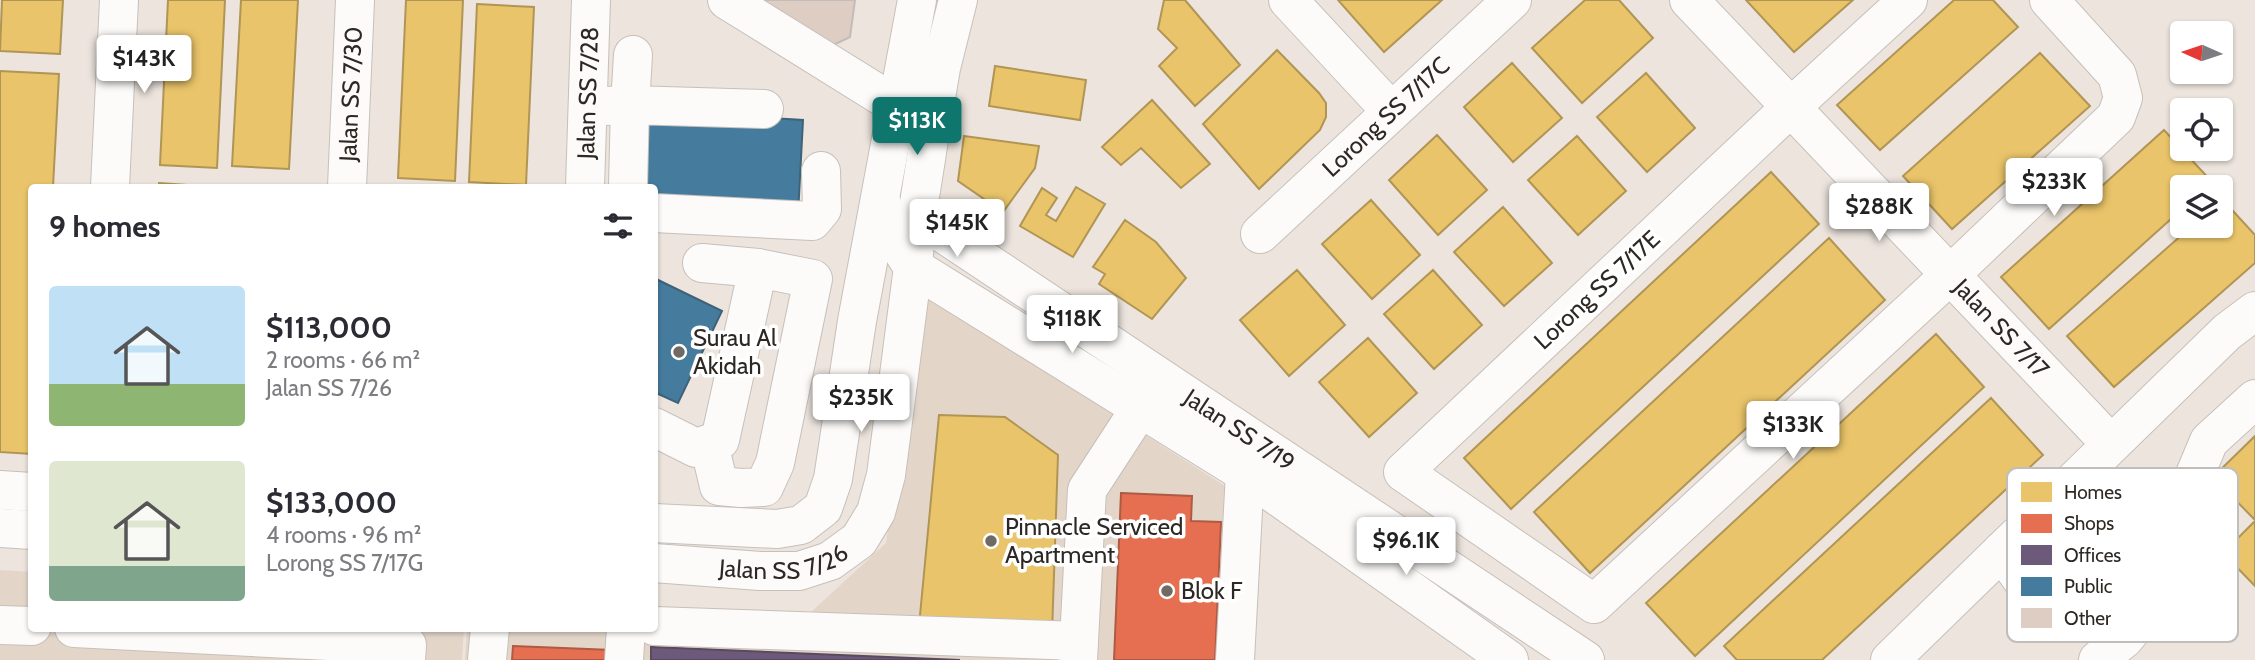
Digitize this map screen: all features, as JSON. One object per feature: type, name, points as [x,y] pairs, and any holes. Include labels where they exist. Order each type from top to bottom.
[{"type":"street","points":[[110,184],[119,0]]},
{"type":"street","name":"Jalan SS 7/30","points":[[347,184],[355,0]]},
{"type":"street","name":"Jalan SS 7/28","points":[[585,184],[591,0]]},
{"type":"street","points":[[727,0],[896,105]]},
{"type":"street","points":[[868,264],[905,225],[958,0]]},
{"type":"street","points":[[1288,0],[1391,111]]},
{"type":"street","name":"Lorong SS 7/17C","points":[[1260,234],[1512,0]]},
{"type":"street","name":"Jalan SS 7/17","points":[[1689,0],[2111,444]]},
{"type":"street","name":"Lorong SS 7/17E","points":[[1908,0],[1403,472],[1594,604],[1950,275]]},
{"type":"street","points":[[1950,275],[2116,117],[2123,98],[2117,75],[2049,0]]},
{"type":"street","name":"Jalan SS 7/26","points":[[658,523],[777,529],[801,525],[823,508],[833,479],[857,321],[896,105],[908,9]]},
{"type":"street","points":[[628,184],[633,55]]},
{"type":"street","points":[[589,107],[629,105],[764,109]]},
{"type":"street","points":[[658,214],[812,221],[822,209],[821,171]]},
{"type":"street","name":"Jalan SS 7/19","points":[[880,199],[905,225],[1253,459],[1584,660]]},
{"type":"street","name":"Jalan SS 7/19","points":[[905,225],[900,249],[913,267],[1141,407],[1253,459],[1509,660]]},
{"type":"street","points":[[702,263],[758,268],[813,279],[775,463],[764,487],[719,486],[709,444]]},
{"type":"street","name":"Jalan SS 7/26","points":[[658,563],[760,571],[799,571],[830,561],[859,540],[876,512],[886,475],[913,267]]},
{"type":"street","points":[[658,429],[696,448],[720,440],[758,268]]},
{"type":"street","points":[[2087,468],[2227,332],[2253,317]]},
{"type":"street","points":[[2198,468],[2209,442],[2255,400]]},
{"type":"street","points":[[658,626],[1078,650],[1087,490],[1141,407]]},
{"type":"street","points":[[1235,660],[1253,459]]},
{"type":"street","points":[[0,490],[28,492]]},
{"type":"street","points":[[0,528],[28,530]]},
{"type":"street","points":[[1890,660],[2007,546]]},
{"type":"street","points":[[2002,551],[2007,558]]},
{"type":"street","points":[[0,625],[28,626]]},
{"type":"street","points":[[152,632],[407,645],[406,660]]},
{"type":"street","points":[[487,660],[490,632]]},
{"type":"street","points":[[624,660],[626,632]]},
{"type":"street","points":[[2098,660],[2120,642]]},
{"type":"shaded area","points":[[922,293],[1225,486],[1251,507],[1242,660],[465,660],[467,632],[658,632],[658,628],[810,613],[886,543]]},
{"type":"shaded area","points":[[0,570],[28,572],[28,632],[464,632],[462,660],[0,660]]},
{"type":"building: Homes","points":[[2,0],[63,0],[60,54],[0,51]]},
{"type":"building: Homes","points":[[168,0],[225,0],[217,168],[160,165]]},
{"type":"building: Homes","points":[[241,0],[298,0],[289,169],[232,166]]},
{"type":"building: Homes","points":[[406,0],[463,0],[455,181],[398,178]]},
{"type":"building: Homes","points":[[1164,0],[1185,0],[1240,65],[1195,106],[1159,66],[1177,48],[1158,29]]},
{"type":"building: Homes","points":[[1338,0],[1442,0],[1384,52]]},
{"type":"building: Homes","points":[[1585,0],[1619,0],[1653,38],[1582,103],[1532,48]]},
{"type":"building: Homes","points":[[1746,0],[1853,0],[1794,52]]},
{"type":"building: Homes","points":[[1954,0],[1993,0],[2018,27],[1880,150],[1837,105]]},
{"type":"building: Homes","points":[[477,4],[534,7],[526,184],[469,182]]},
{"type":"building: Homes","points":[[1277,50],[1319,93],[1326,103],[1326,117],[1320,130],[1259,189],[1203,124]]},
{"type":"building: Homes","points":[[2040,53],[2090,106],[1952,229],[1903,176]]},
{"type":"building: Homes","points":[[1512,63],[1562,118],[1513,162],[1464,107]]},
{"type":"building: Homes","points":[[995,66],[1086,80],[1080,120],[989,106]]},
{"type":"building: Homes","points":[[0,71],[59,74],[53,184],[28,184],[28,454],[0,452]]},
{"type":"building: Homes","points":[[1646,73],[1695,128],[1647,172],[1597,117]]},
{"type":"building: Homes","points":[[1152,100],[1210,164],[1181,188],[1141,148],[1121,165],[1102,147]]},
{"type":"building: Homes","points":[[2164,130],[2170,136],[2170,161],[2193,161],[2206,175],[2170,175],[2170,220],[2049,329],[2001,277]]},
{"type":"building: Homes","points":[[1437,135],[1487,190],[1438,235],[1389,180]]},
{"type":"building: Homes","points":[[964,136],[1039,146],[1035,168],[1003,212],[958,181]]},
{"type":"building: Homes","points":[[1577,136],[1626,191],[1578,235],[1528,180]]},
{"type":"building: Homes","points":[[1771,172],[1819,224],[1511,509],[1464,458]]},
{"type":"building: Homes","points":[[1076,187],[1105,204],[1073,257],[1020,226],[1042,188],[1057,198],[1046,215],[1056,221]]},
{"type":"building: Homes","points":[[1371,200],[1420,255],[1372,299],[1322,244]]},
{"type":"building: Homes","points":[[1503,207],[1552,263],[1504,306],[1454,252]]},
{"type":"building: Homes","points":[[2233,211],[2255,235],[2255,263],[2114,387],[2067,336],[2178,238],[2233,238]]},
{"type":"building: Homes","points":[[1125,220],[1156,242],[1186,278],[1152,319],[1099,284],[1105,274],[1093,267]]},
{"type":"building: Homes","points":[[1829,238],[1885,300],[1590,573],[1534,512]]},
{"type":"building: Homes","points":[[1297,270],[1345,325],[1289,376],[1240,320]]},
{"type":"building: Homes","points":[[1433,270],[1482,325],[1434,369],[1384,314]]},
{"type":"building: Homes","points":[[1936,334],[1984,387],[1695,656],[1646,603]]},
{"type":"building: Homes","points":[[1368,338],[1417,393],[1369,437],[1319,382]]},
{"type":"building: Homes","points":[[1991,398],[2043,455],[2029,468],[2007,468],[2007,488],[1822,660],[1737,660],[1724,646]]},
{"type":"building: Homes","name":"Pinnacle Serviced Apartment","points":[[939,415],[1005,417],[1058,455],[1052,634],[919,626]]},
{"type":"building: Homes","points":[[2255,436],[2255,520],[2238,503],[2238,468],[2222,468]]},
{"type":"building: Homes","points":[[2255,521],[2255,586],[2238,568],[2238,538]]},
{"type":"building: Shops","name":"Blok F","points":[[1121,493],[1192,496],[1191,521],[1221,522],[1215,660],[1114,660]]},
{"type":"building: Shops","points":[[513,646],[612,650],[612,660],[512,660]]},
{"type":"building: Offices","points":[[651,647],[960,660],[651,660]]},
{"type":"building: Public","points":[[642,110],[803,120],[798,215],[658,206],[658,184],[637,184]]},
{"type":"building: Public","name":"Surau Al Akidah","points":[[658,280],[722,311],[678,403],[658,394]]},
{"type":"building: Other","points":[[757,0],[855,0],[850,37],[829,47]]},
{"type":"place","name":"Surau Al Akidah","points":[[679,352]]},
{"type":"place","name":"Pinnacle Serviced Apartment","points":[[991,541]]},
{"type":"place","name":"Blok F","points":[[1167,591]]}]
